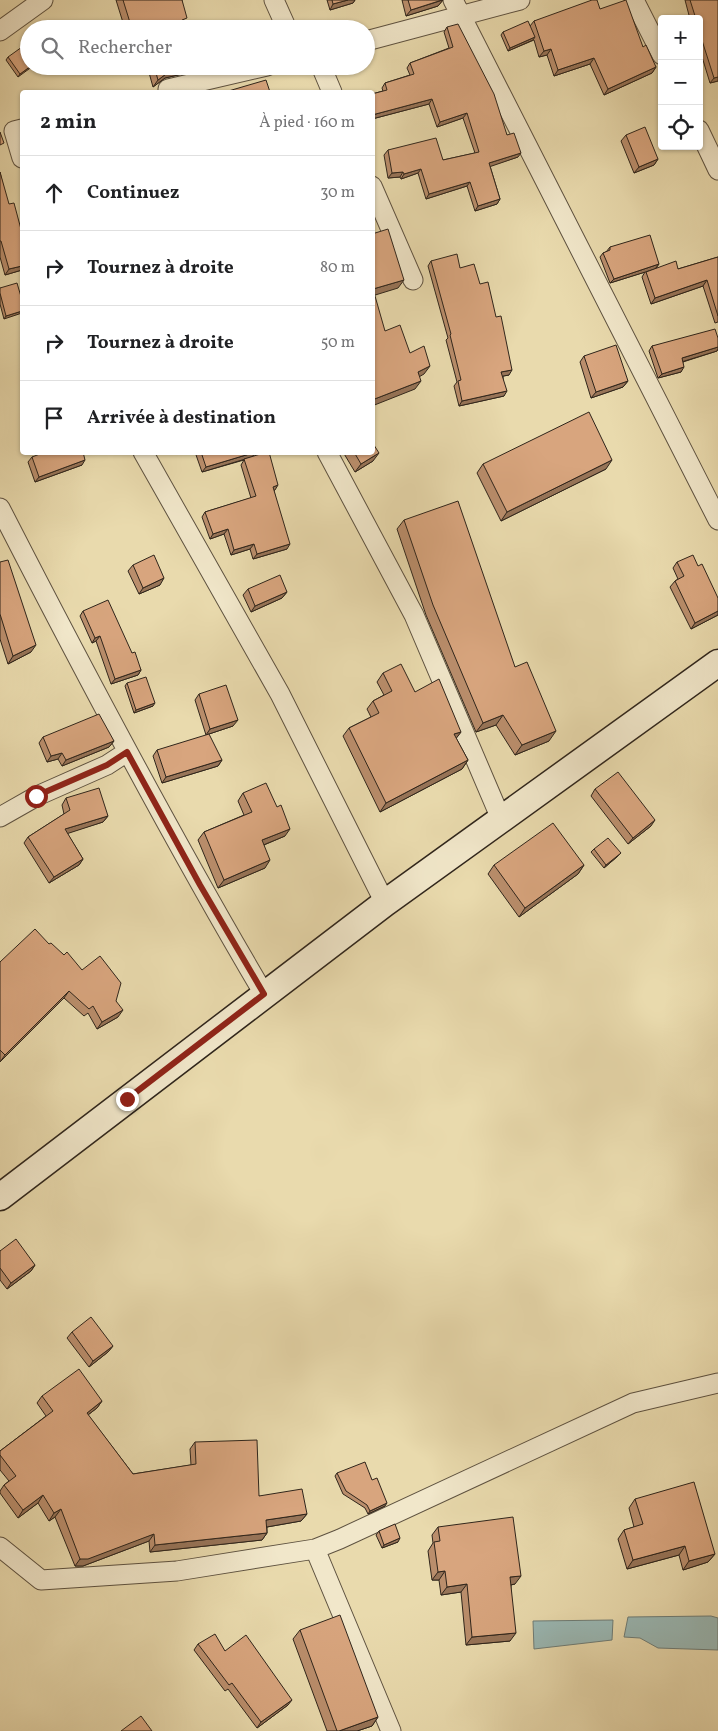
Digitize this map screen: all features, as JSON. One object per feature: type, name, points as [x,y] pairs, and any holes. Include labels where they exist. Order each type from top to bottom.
[{"type":"street","points":[[0,31],[44,0]]},
{"type":"street","points":[[274,0],[283,20]]},
{"type":"street","points":[[375,38],[457,8],[520,0]]},
{"type":"street","points":[[634,0],[658,47]]},
{"type":"street","points":[[457,8],[718,520]]},
{"type":"street","points":[[168,90],[230,75]]},
{"type":"street","points":[[325,75],[331,90]]},
{"type":"street","points":[[20,130],[14,131],[20,151]]},
{"type":"street","points":[[703,138],[718,170]]},
{"type":"street","points":[[375,193],[413,280]]},
{"type":"street","points":[[145,455],[280,694],[385,903]]},
{"type":"street","points":[[329,455],[414,616],[501,819]]},
{"type":"street","points":[[0,508],[127,752],[200,885],[264,994]]},
{"type":"street","points":[[0,1197],[385,903],[718,663]]},
{"type":"street","points":[[0,817],[36,796],[107,765],[127,752]]},
{"type":"street","points":[[0,1547],[41,1580],[176,1571],[315,1548],[340,1539],[633,1403],[718,1383]]},
{"type":"street","points":[[315,1548],[391,1731]]},
{"type":"water","points":[[711,1616],[718,1618],[718,1650],[658,1648],[640,1638],[624,1637],[628,1617]]},
{"type":"water","points":[[613,1620],[612,1640],[534,1649],[533,1621]]},
{"type":"building","points":[[123,0],[182,0],[187,18],[182,20],[129,20]]},
{"type":"building","points":[[332,0],[348,0],[333,4]]},
{"type":"building","points":[[408,0],[442,0],[411,10]]},
{"type":"building","points":[[592,0],[597,0],[600,9],[626,0],[643,47],[646,45],[656,67],[608,89],[594,58],[558,70],[551,49],[544,51],[534,21]]},
{"type":"building","points":[[690,0],[718,0],[718,77],[714,78],[703,44],[703,15],[695,15]]},
{"type":"building","points":[[528,21],[535,37],[510,48],[503,32]]},
{"type":"building","points":[[458,24],[494,94],[507,135],[514,133],[521,153],[489,163],[500,199],[478,206],[470,182],[429,194],[421,169],[404,174],[403,172],[392,173],[388,150],[436,138],[443,160],[479,152],[467,113],[440,122],[432,99],[375,114],[375,93],[387,90],[385,83],[414,74],[410,63],[453,47],[447,27]]},
{"type":"building","points":[[20,48],[20,74],[8,57]]},
{"type":"building","points":[[157,75],[165,75],[158,80]]},
{"type":"building","points":[[266,80],[269,90],[232,90]]},
{"type":"building","points":[[645,127],[658,159],[639,167],[626,135]]},
{"type":"building","points":[[0,132],[4,143],[0,145]]},
{"type":"building","points":[[0,172],[9,204],[14,203],[20,226],[20,266],[9,269],[0,241]]},
{"type":"building","points":[[388,229],[404,280],[375,288],[375,233]]},
{"type":"building","points":[[650,235],[659,264],[614,279],[603,253],[610,250],[610,247]]},
{"type":"building","points":[[457,254],[460,268],[474,264],[480,284],[488,282],[496,317],[501,316],[512,370],[501,372],[507,391],[462,401],[458,381],[461,380],[451,334],[431,261]]},
{"type":"building","points":[[718,257],[718,316],[707,280],[655,298],[646,272],[676,261],[678,269]]},
{"type":"building","points":[[17,283],[20,293],[20,312],[6,316],[0,288]]},
{"type":"building","points":[[375,296],[385,331],[400,325],[410,353],[424,346],[430,366],[418,372],[421,381],[375,399]]},
{"type":"building","points":[[715,329],[718,347],[682,358],[684,367],[662,374],[652,346]]},
{"type":"building","points":[[616,345],[628,381],[596,392],[584,356]]},
{"type":"building","points":[[589,412],[612,460],[507,512],[483,464]]},
{"type":"building","points":[[375,447],[379,453],[361,464],[356,455],[375,455]]},
{"type":"building","points":[[37,455],[84,455],[85,460],[39,477],[32,457]]},
{"type":"building","points":[[202,455],[246,455],[206,467]]},
{"type":"building","points":[[257,455],[270,455],[278,485],[273,487],[290,544],[257,554],[254,544],[234,550],[228,529],[213,534],[205,512],[256,496],[244,459]]},
{"type":"building","points":[[458,501],[515,667],[527,662],[556,731],[522,745],[503,715],[483,723],[433,605],[404,520]]},
{"type":"building","points":[[154,555],[164,578],[143,588],[133,565]]},
{"type":"building","points":[[693,555],[698,566],[702,564],[718,598],[718,611],[695,623],[675,581],[684,576],[677,562]]},
{"type":"building","points":[[8,560],[36,645],[13,656],[0,614],[0,562]]},
{"type":"building","points":[[280,575],[287,592],[255,606],[248,589]]},
{"type":"building","points":[[108,600],[132,653],[135,652],[141,670],[115,679],[100,636],[95,638],[83,611]]},
{"type":"building","points":[[401,664],[415,692],[439,679],[461,732],[454,734],[468,760],[386,803],[349,728],[379,713],[373,701],[392,691],[383,673]]},
{"type":"building","points":[[146,677],[155,703],[136,710],[127,683]]},
{"type":"building","points":[[226,685],[238,720],[210,729],[199,694]]},
{"type":"building","points":[[99,714],[114,741],[66,760],[62,753],[51,756],[43,737]]},
{"type":"building","points":[[209,734],[222,760],[166,777],[157,750]]},
{"type":"building","points":[[618,772],[655,820],[633,838],[595,789]]},
{"type":"building","points":[[266,783],[277,807],[281,805],[290,829],[262,840],[270,860],[224,880],[204,832],[252,812],[243,793]]},
{"type":"building","points":[[99,788],[108,816],[65,829],[83,859],[54,877],[28,837],[70,810],[66,798]]},
{"type":"building","points":[[553,823],[584,865],[525,908],[494,865]]},
{"type":"building","points":[[608,838],[621,853],[606,865],[594,849]]},
{"type":"building","points":[[35,929],[49,944],[51,943],[64,955],[67,952],[82,970],[100,956],[121,983],[116,1001],[123,1010],[102,1022],[93,1006],[89,1009],[69,991],[5,1055],[0,1050],[0,962]]},
{"type":"building","points":[[16,1239],[35,1265],[11,1283],[0,1268],[0,1251]]},
{"type":"building","points":[[91,1317],[113,1346],[93,1361],[72,1332]]},
{"type":"building","points":[[79,1369],[102,1401],[87,1413],[133,1474],[196,1464],[195,1442],[257,1440],[259,1496],[302,1489],[307,1514],[266,1520],[267,1533],[155,1545],[154,1534],[88,1559],[80,1559],[61,1509],[54,1513],[43,1495],[23,1510],[4,1485],[16,1476],[0,1455],[0,1451],[53,1411],[42,1396]]},
{"type":"building","points":[[365,1462],[372,1480],[377,1478],[387,1503],[370,1511],[367,1505],[346,1491],[337,1473]]},
{"type":"building","points":[[694,1482],[715,1554],[689,1561],[685,1546],[633,1560],[624,1530],[643,1524],[635,1499]]},
{"type":"building","points":[[513,1517],[521,1576],[510,1577],[516,1633],[472,1637],[467,1584],[447,1587],[445,1571],[438,1572],[434,1542],[440,1541],[438,1527]]},
{"type":"building","points":[[395,1524],[400,1538],[384,1545],[379,1531]]},
{"type":"building","points":[[340,1615],[378,1717],[337,1731],[300,1630]]},
{"type":"building","points":[[215,1634],[225,1651],[246,1635],[292,1700],[261,1722],[232,1683],[229,1685],[198,1644]]},
{"type":"building","points":[[141,1716],[152,1731],[121,1731]]},
{"type":"route","points":[[36,796],[107,765],[127,752],[200,885],[264,994],[127,1099]]}]
